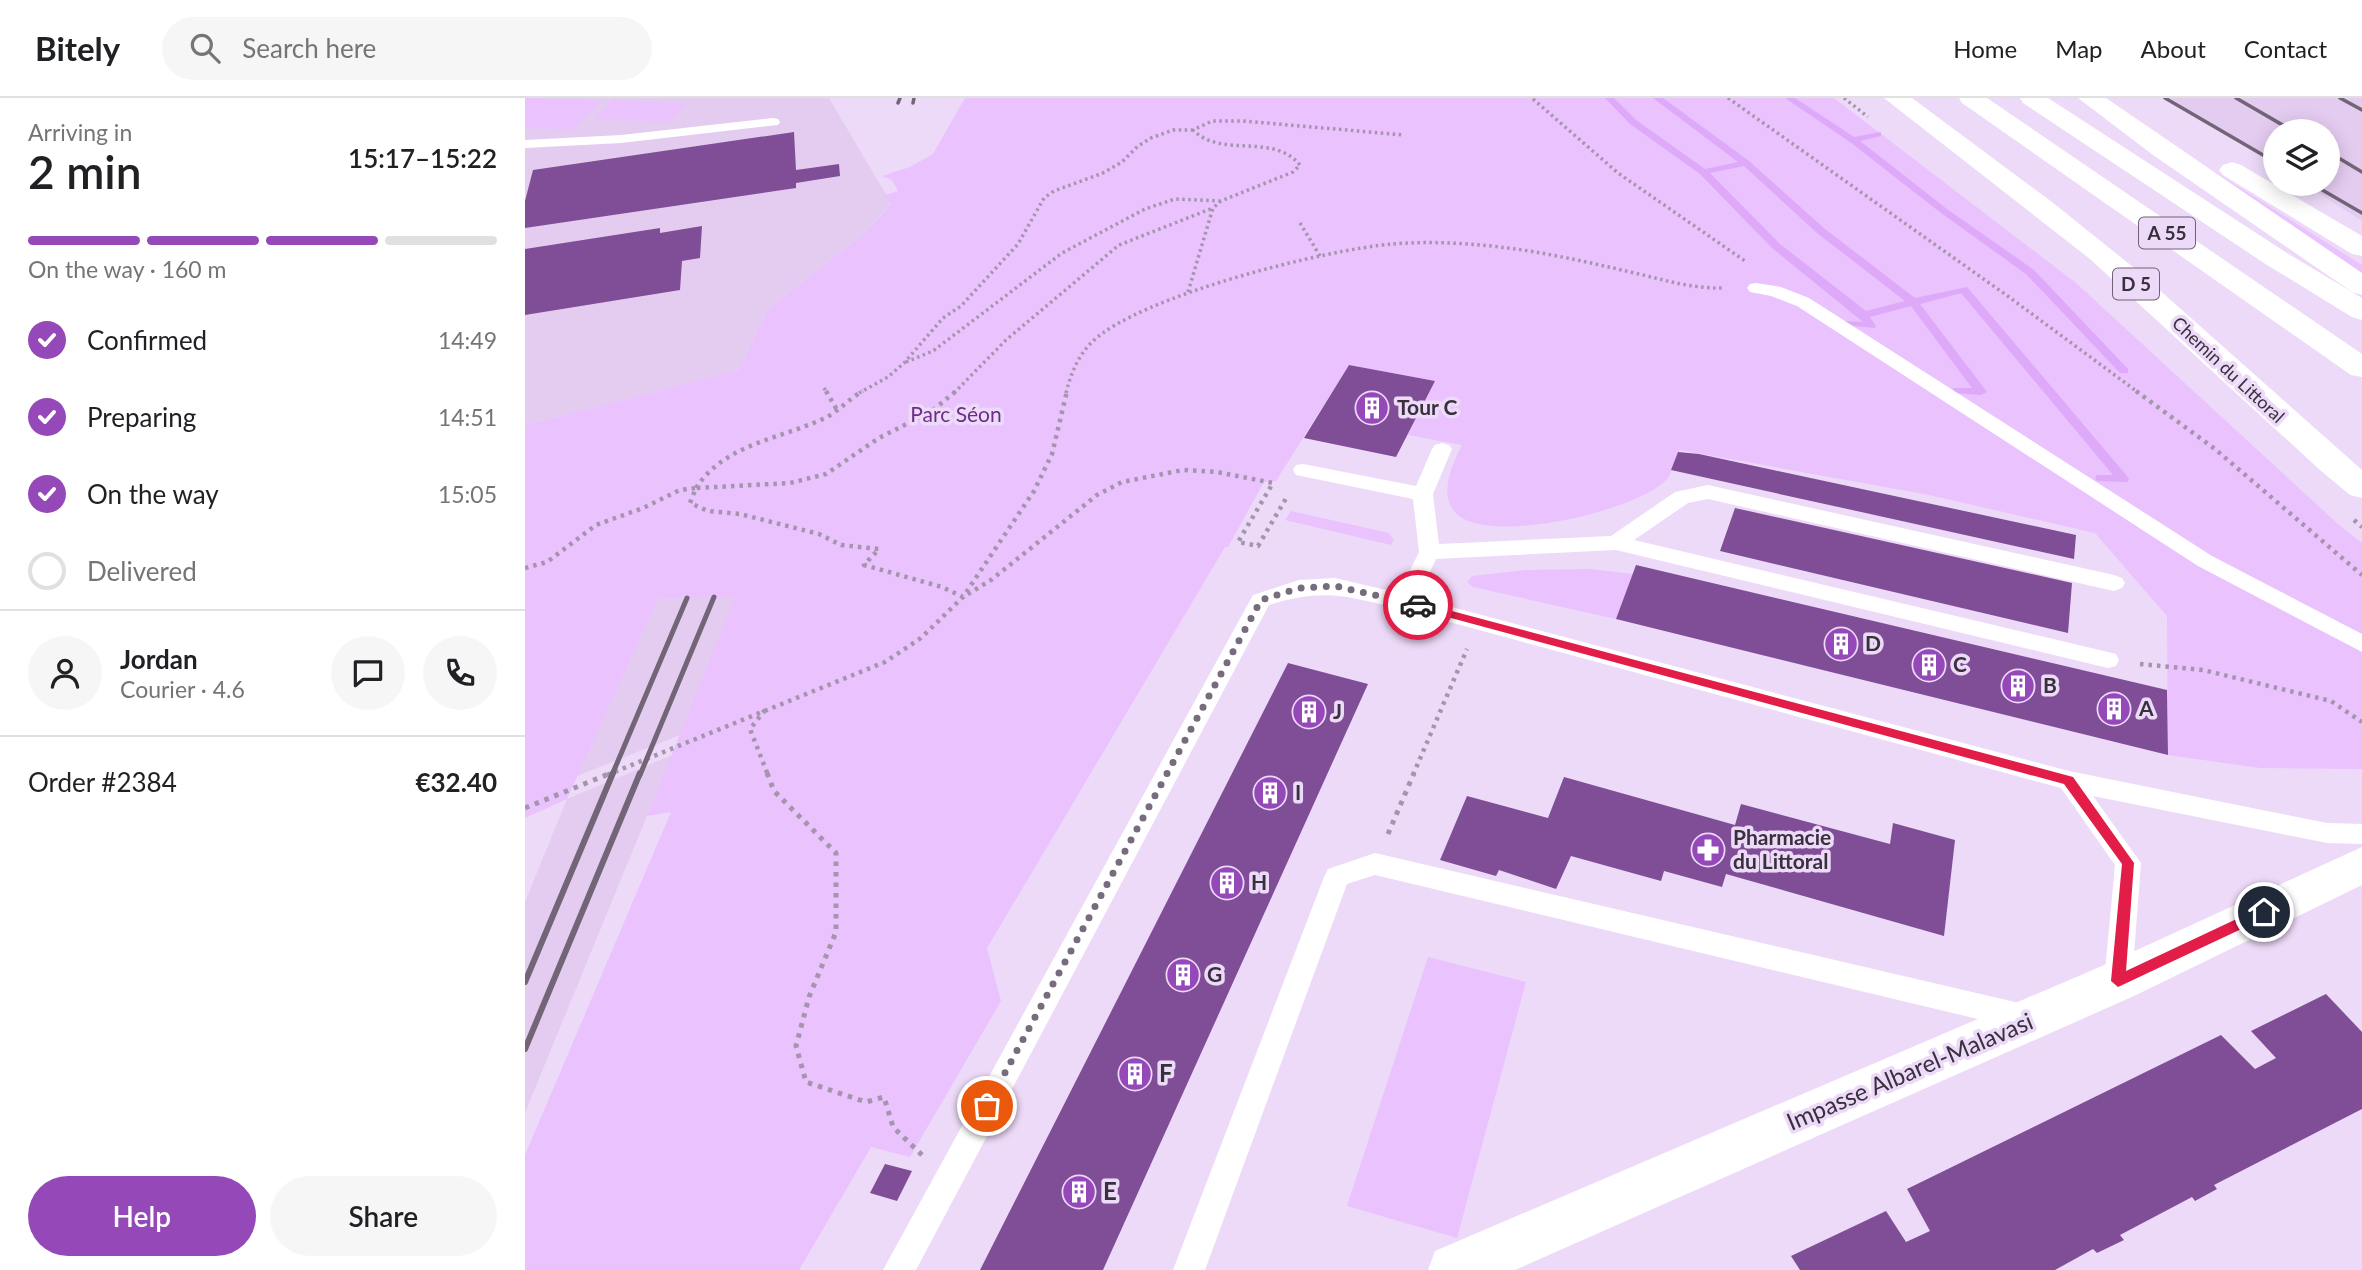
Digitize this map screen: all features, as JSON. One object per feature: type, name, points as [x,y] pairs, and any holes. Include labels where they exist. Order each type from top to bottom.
[{"type":"main road","name":"Chemin du Littoral","points":[[1896,98],[2060,219],[2130,279],[2315,450],[2362,487]]},
{"type":"main road","points":[[1947,98],[2024,134]]},
{"type":"main road","name":"A 55","points":[[1972,98],[2362,368]]},
{"type":"main road","name":"A 55","points":[[2032,98],[2277,259],[2362,311]]},
{"type":"main road","points":[[2090,98],[2362,286]]},
{"type":"main road","points":[[2098,98],[2191,146],[2362,248]]},
{"type":"main road","name":"Impasse Albarel-Malavasi","points":[[1454,1270],[2118,981],[2362,865]]},
{"type":"lane","points":[[525,144],[621,139],[773,122]]},
{"type":"lane","points":[[1756,288],[1775,291],[1803,302],[2205,561],[2362,644]]},
{"type":"lane","points":[[1405,602],[1429,552],[1423,494],[1442,449]]},
{"type":"lane","points":[[1303,470],[1423,494]]},
{"type":"lane","points":[[1616,543],[1682,497],[1708,492],[2114,583]]},
{"type":"lane","points":[[1429,552],[1616,543],[2108,660]]},
{"type":"lane","points":[[899,1270],[1261,600],[1299,588],[1335,586],[1405,602],[2069,781],[2327,832],[2362,834]]},
{"type":"lane","points":[[2069,781],[2128,863],[2118,981]]},
{"type":"lane","points":[[1189,1270],[1337,877],[1375,864],[2032,1019]]},
{"type":"path","points":[[1728,98],[2009,297],[2215,449],[2362,575]]},
{"type":"path","points":[[1533,99],[1618,173],[1803,302]]},
{"type":"path","points":[[904,363],[943,318],[961,306],[1018,244],[1044,198],[1054,191],[1103,173],[1122,162],[1151,138],[1173,131],[1193,130],[1212,121],[1243,121],[1404,135]]},
{"type":"path","points":[[525,568],[547,562],[577,537],[606,520],[643,508],[680,490],[790,482],[826,474],[879,438],[932,411],[947,400],[1006,340],[1119,245],[1213,208],[1221,201],[1293,172],[1300,165],[1297,159],[1265,147],[1203,140],[1193,130]]},
{"type":"path","points":[[963,597],[942,587],[864,565],[879,549],[841,545],[819,534],[740,514],[694,507],[690,503],[706,471],[725,457],[811,424],[837,410],[904,363],[933,351],[1062,253],[1145,209],[1175,200],[1201,198],[1221,201]]},
{"type":"path","points":[[1188,292],[1213,208]]},
{"type":"path","points":[[1300,223],[1320,256]]},
{"type":"path","points":[[525,808],[677,744],[885,662],[921,638],[963,597],[1034,491],[1052,454],[1072,369],[1093,341],[1127,319],[1188,292],[1320,256],[1392,244],[1451,243],[1548,254],[1699,289],[1756,288]]},
{"type":"path","points":[[824,388],[837,410]]},
{"type":"path","points":[[963,597],[991,580],[1097,495],[1122,482],[1149,475],[1183,470],[1217,472],[1273,482],[1238,542],[1258,546],[1303,470]]},
{"type":"path","points":[[1375,864],[1479,622]]},
{"type":"path","points":[[2108,660],[2203,670],[2331,701],[2362,722]]},
{"type":"path","points":[[765,710],[750,729],[774,791],[836,853],[836,932],[809,997],[796,1046],[806,1082],[866,1102],[884,1097],[893,1127],[948,1178]]},
{"type":"shaded area","points":[[525,98],[829,98],[891,203],[865,233],[768,309],[739,370],[525,425]]},
{"type":"shaded area","points":[[2170,98],[2362,98],[2362,221],[2323,196],[2340,196],[2340,119],[2263,119],[2263,157]]},
{"type":"shaded area","points":[[736,597],[680,735],[577,776],[658,599]]},
{"type":"shaded area","points":[[672,755],[525,1113],[525,902],[567,799]]},
{"type":"green space","points":[[525,98],[602,101],[572,130],[525,128]]},
{"type":"green space","name":"Parc Séon","points":[[965,98],[1834,98],[2076,283],[2362,543],[2362,769],[2260,768],[2168,755],[2167,616],[2095,533],[1929,495],[1680,450],[1667,479],[1651,491],[1626,503],[1561,521],[1526,526],[1495,526],[1470,522],[1454,511],[1448,495],[1449,477],[1462,445],[1408,435],[1434,381],[1349,365],[1276,481],[1264,482],[1228,547],[1225,547],[987,948],[1001,1001],[910,1157],[871,1147],[799,1270],[525,1270],[525,1155],[671,812],[647,816],[735,597],[658,599],[567,799],[525,818],[525,425],[739,370],[768,309],[865,233],[891,204],[885,195],[898,191],[892,180],[882,176],[910,167],[933,154]]},
{"type":"green space","points":[[613,100],[687,104],[669,122],[594,119]]},
{"type":"green space","points":[[2175,147],[2362,265],[2362,274]]},
{"type":"green space","points":[[1291,511],[1389,533],[1394,540],[1391,545],[1285,520]]},
{"type":"green space","points":[[1589,569],[1633,574],[1616,619],[1473,587],[1467,582],[1472,576],[1526,570]]},
{"type":"green space","points":[[1428,957],[1526,982],[1457,1238],[1347,1206]]},
{"type":"building","points":[[794,132],[796,170],[839,164],[840,176],[796,183],[796,188],[525,228],[525,201],[533,170]]},
{"type":"building","points":[[702,226],[700,258],[682,261],[680,290],[525,315],[525,249],[660,228],[660,233]]},
{"type":"building","name":"Tour C","points":[[1349,365],[1435,381],[1396,457],[1304,438]]},
{"type":"building","points":[[1678,452],[1699,454],[2076,535],[2074,559],[1671,470]]},
{"type":"building","points":[[1735,508],[2072,583],[2068,633],[1720,551]]},
{"type":"building","points":[[1636,565],[2167,690],[2168,755],[1616,619]]},
{"type":"building","points":[[1288,663],[1368,684],[1103,1270],[980,1270]]},
{"type":"building","points":[[1564,777],[1735,825],[1741,804],[1890,844],[1893,823],[1955,840],[1944,936],[1726,874],[1722,887],[1664,871],[1661,881],[1571,856],[1556,889],[1499,870],[1496,876],[1440,860],[1467,796],[1548,818]]},
{"type":"building","points":[[2326,994],[2362,1032],[2362,1109],[2214,1185],[2217,1189],[2195,1201],[2192,1197],[2120,1235],[2124,1240],[2097,1253],[2093,1249],[2055,1270],[1800,1270],[1791,1256],[1886,1211],[1906,1242],[1930,1231],[1907,1189],[2221,1035],[2255,1069],[2276,1058],[2251,1031]]},
{"type":"building","points":[[885,1164],[912,1171],[897,1201],[870,1193]]},
{"type":"waterway","points":[[1609,98],[1633,122],[1703,172]]},
{"type":"waterway","points":[[1657,98],[1746,163]]},
{"type":"waterway","points":[[1789,98],[1853,140]]},
{"type":"waterway","points":[[1853,140],[1878,134]]},
{"type":"waterway","points":[[1853,140],[1944,211],[2030,272],[2124,371]]},
{"type":"waterway","points":[[1703,172],[1746,163]]},
{"type":"waterway","points":[[1746,163],[1821,231],[1913,302]]},
{"type":"waterway","points":[[1703,172],[1776,246],[1864,315]]},
{"type":"waterway","points":[[1913,302],[1963,289],[2123,479],[2101,478]]},
{"type":"waterway","points":[[1864,315],[1913,302]]},
{"type":"waterway","points":[[1913,302],[1981,392],[1955,391]]},
{"type":"waterway","points":[[1849,323],[1871,326],[1864,315]]},
{"type":"railway","points":[[898,103],[900,98]]},
{"type":"railway","points":[[913,103],[914,98]]},
{"type":"railway","points":[[2165,98],[2263,155]]},
{"type":"railway","points":[[2236,98],[2272,119]]},
{"type":"railway","points":[[2340,98],[2362,110]]},
{"type":"railway","points":[[2340,159],[2362,172]]},
{"type":"railway","points":[[2333,196],[2362,213]]},
{"type":"railway","points":[[640,775],[714,597]]},
{"type":"railway","points":[[612,775],[687,598]]},
{"type":"railway","points":[[525,982],[613,773]]},
{"type":"railway","points":[[525,1049],[640,773]]},
{"type":"way so far","points":[[987,1106],[1261,600],[1299,588],[1335,586],[1418,605]]},
{"type":"place","name":"Tour C","points":[[1372,408]]},
{"type":"place","name":"D","points":[[1841,644]]},
{"type":"place","name":"C","points":[[1929,665]]},
{"type":"place","name":"B","points":[[2018,686]]},
{"type":"place","name":"A","points":[[2114,709]]},
{"type":"place","name":"J","points":[[1309,712]]},
{"type":"place","name":"I","points":[[1270,793]]},
{"type":"place","name":"Pharmacie du Littoral","points":[[1708,850]]},
{"type":"place","name":"H","points":[[1227,883]]},
{"type":"place","name":"G","points":[[1183,975]]},
{"type":"place","name":"F","points":[[1135,1074]]},
{"type":"place","name":"E","points":[[1079,1192]]},
{"type":"route","points":[[1418,605],[2069,781],[2128,863],[2118,981],[2264,912]]}]
